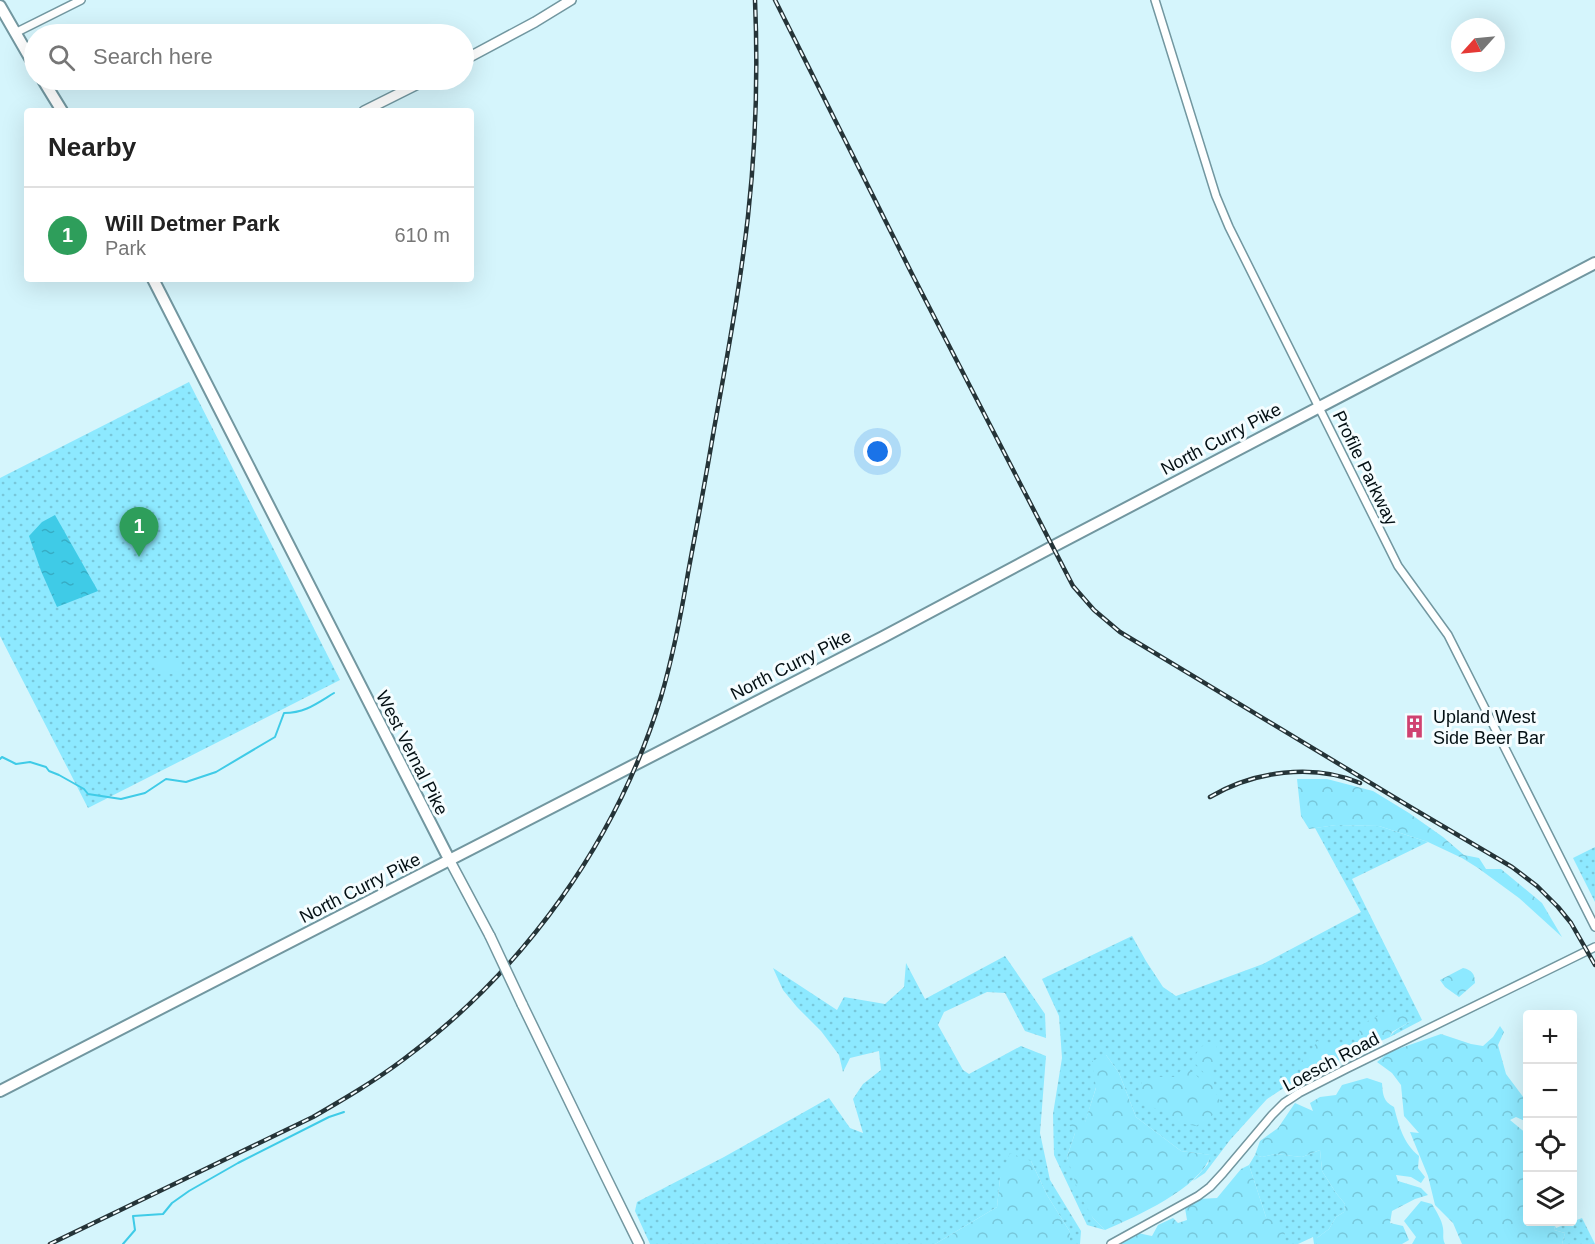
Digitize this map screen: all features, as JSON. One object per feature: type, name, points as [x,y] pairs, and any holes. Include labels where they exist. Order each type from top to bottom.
[{"type":"main road","points":[[0,6],[24,49]]},
{"type":"main road","points":[[49,90],[60,108]]},
{"type":"main road","name":"North Curry Pike","points":[[0,1091],[873,642],[1595,263]]},
{"type":"main road","name":"West Vernal Pike","points":[[155,282],[450,861]]},
{"type":"street","points":[[33,24],[81,0]]},
{"type":"street","points":[[474,54],[571,0]]},
{"type":"street","name":"Profile Parkway","points":[[1155,0],[1216,196],[1234,237],[1398,566],[1449,634],[1595,927]]},
{"type":"street","points":[[15,33],[24,28]]},
{"type":"street","points":[[370,108],[406,90]]},
{"type":"street","name":"West Vernal Pike","points":[[450,861],[490,936],[639,1244]]},
{"type":"street","name":"Loesch Road","points":[[1112,1244],[1210,1187],[1272,1115],[1299,1093],[1595,947]]},
{"type":"green space","points":[[189,382],[340,680],[88,808],[0,636],[0,478]]},
{"type":"green space","points":[[155,658],[181,658],[181,674],[155,674]]},
{"type":"green space","points":[[1297,779],[1327,779],[1373,791],[1409,813],[1464,855],[1479,858],[1486,869],[1501,869],[1542,903],[1562,937],[1519,898],[1478,868],[1428,842],[1379,826],[1336,825],[1309,829],[1301,816]]},
{"type":"green space","points":[[1336,825],[1379,826],[1428,842],[1352,879],[1422,1020],[1390,1037],[1412,1020],[1359,1038],[1376,1043],[1296,1080],[1267,1099],[1230,1140],[1205,1173],[1193,1181],[1208,1164],[1210,1155],[1181,1151],[1136,1117],[1119,1073],[1106,1055],[1085,1123],[1075,1133],[1067,1157],[1093,1218],[1105,1230],[1087,1225],[1054,1155],[1053,1114],[1062,1058],[1059,1016],[1042,979],[1132,936],[1163,987],[1176,996],[1263,964],[1361,912],[1315,828]]},
{"type":"green space","points":[[1595,847],[1595,902],[1573,858]]},
{"type":"green space","points":[[1005,956],[1045,1014],[1046,1038],[1025,1031],[1005,993],[987,992],[944,1012],[938,1025],[963,1070],[969,1074],[1021,1046],[1046,1056],[1040,1133],[1050,1180],[1081,1231],[1080,1244],[1070,1244],[1070,1232],[1047,1195],[1031,1161],[1000,1178],[997,1207],[935,1244],[650,1244],[635,1211],[637,1202],[724,1157],[829,1098],[850,1128],[863,1133],[853,1099],[863,1084],[881,1070],[879,1051],[850,1058],[843,1072],[839,1055],[821,1031],[783,990],[773,968],[837,1010],[844,997],[885,1004],[904,987],[906,963],[925,999]]},
{"type":"green space","points":[[1463,968],[1472,973],[1475,983],[1459,997],[1445,987],[1440,980]]},
{"type":"green space","points":[[1397,1013],[1413,1020],[1392,1032],[1390,1037],[1376,1043],[1359,1038],[1360,1025],[1380,1015]]},
{"type":"green space","points":[[1500,1026],[1504,1032],[1498,1045],[1506,1074],[1523,1097],[1523,1120],[1516,1117],[1510,1120],[1523,1131],[1523,1226],[1555,1226],[1554,1230],[1565,1233],[1562,1244],[1462,1244],[1453,1223],[1435,1205],[1428,1176],[1410,1132],[1419,1133],[1404,1116],[1401,1085],[1392,1073],[1377,1062],[1389,1052],[1441,1034],[1483,1046]]},
{"type":"green space","points":[[1317,1041],[1330,1045],[1337,1044],[1337,1053],[1331,1062],[1318,1063],[1309,1070],[1300,1071],[1302,1060]]},
{"type":"green space","points":[[1208,1042],[1216,1043],[1219,1061],[1210,1071],[1221,1103],[1213,1115],[1196,1126],[1179,1123],[1160,1109],[1149,1107],[1137,1092],[1142,1092],[1142,1080],[1174,1077],[1185,1067],[1202,1082],[1205,1074],[1192,1060],[1200,1048]]},
{"type":"green space","points":[[1106,1055],[1119,1073],[1136,1117],[1181,1151],[1211,1155],[1194,1179],[1181,1190],[1149,1209],[1105,1230],[1093,1218],[1079,1194],[1067,1157],[1075,1133],[1068,1123],[1085,1122],[1096,1088],[1092,1061]]},
{"type":"green space","points":[[1367,1078],[1382,1083],[1384,1097],[1394,1107],[1405,1140],[1419,1156],[1418,1168],[1425,1177],[1421,1183],[1411,1177],[1396,1175],[1398,1181],[1421,1188],[1428,1195],[1392,1211],[1390,1223],[1403,1226],[1409,1240],[1402,1244],[1317,1244],[1317,1238],[1329,1229],[1336,1217],[1344,1212],[1345,1204],[1322,1171],[1320,1150],[1302,1157],[1275,1154],[1262,1157],[1255,1155],[1260,1141],[1278,1128],[1295,1103],[1313,1111],[1310,1103],[1320,1097],[1336,1095],[1342,1085]]},
{"type":"green space","points":[[1320,1150],[1322,1171],[1345,1204],[1344,1212],[1336,1217],[1329,1229],[1317,1238],[1317,1244],[1314,1244],[1313,1237],[1298,1244],[1285,1244],[1285,1234],[1266,1217],[1249,1165],[1255,1155],[1262,1157],[1275,1154],[1302,1157]]},
{"type":"green space","points":[[1010,1153],[1031,1161],[1047,1195],[1070,1232],[1070,1244],[935,1244],[997,1207],[1000,1178]]},
{"type":"green space","points":[[1249,1165],[1266,1217],[1279,1222],[1285,1234],[1285,1244],[1107,1244],[1118,1235],[1128,1232],[1152,1236],[1158,1225],[1173,1218],[1178,1223],[1187,1220],[1185,1208],[1198,1199],[1217,1198],[1241,1169]]},
{"type":"green space","points":[[1421,1201],[1432,1204],[1442,1225],[1445,1244],[1412,1244],[1416,1237],[1404,1221]]},
{"type":"green space","points":[[1582,1218],[1595,1244],[1562,1244],[1565,1233],[1554,1230],[1555,1226],[1556,1228],[1577,1226],[1577,1220]]},
{"type":"water","points":[[55,515],[98,591],[57,607],[29,536],[42,522]]},
{"type":"waterway","points":[[0,759],[2,757],[16,764],[30,762],[46,767],[49,771],[84,789],[88,794],[121,799],[145,793],[166,779],[186,782],[216,772],[275,737],[284,713],[304,710],[334,693]]},
{"type":"waterway","points":[[123,1244],[135,1230],[133,1216],[163,1214],[172,1203],[189,1191],[238,1163],[329,1117],[344,1112]]},
{"type":"railway","points":[[50,1244],[313,1117],[393,1067],[448,1024],[489,985],[561,899],[592,851],[619,802],[642,750],[661,697],[680,620],[745,243],[755,135],[755,0]]},
{"type":"railway","points":[[775,0],[912,274],[1073,586],[1094,610],[1120,632],[1512,867],[1537,886],[1558,907],[1571,923],[1595,965]]},
{"type":"railway","points":[[1210,797],[1245,781],[1284,773],[1323,773],[1360,783]]},
{"type":"place","name":"Will Detmer Park","points":[[139,557]]},
{"type":"place","name":"Upland West Side Beer Bar","points":[[1415,727]]}]
